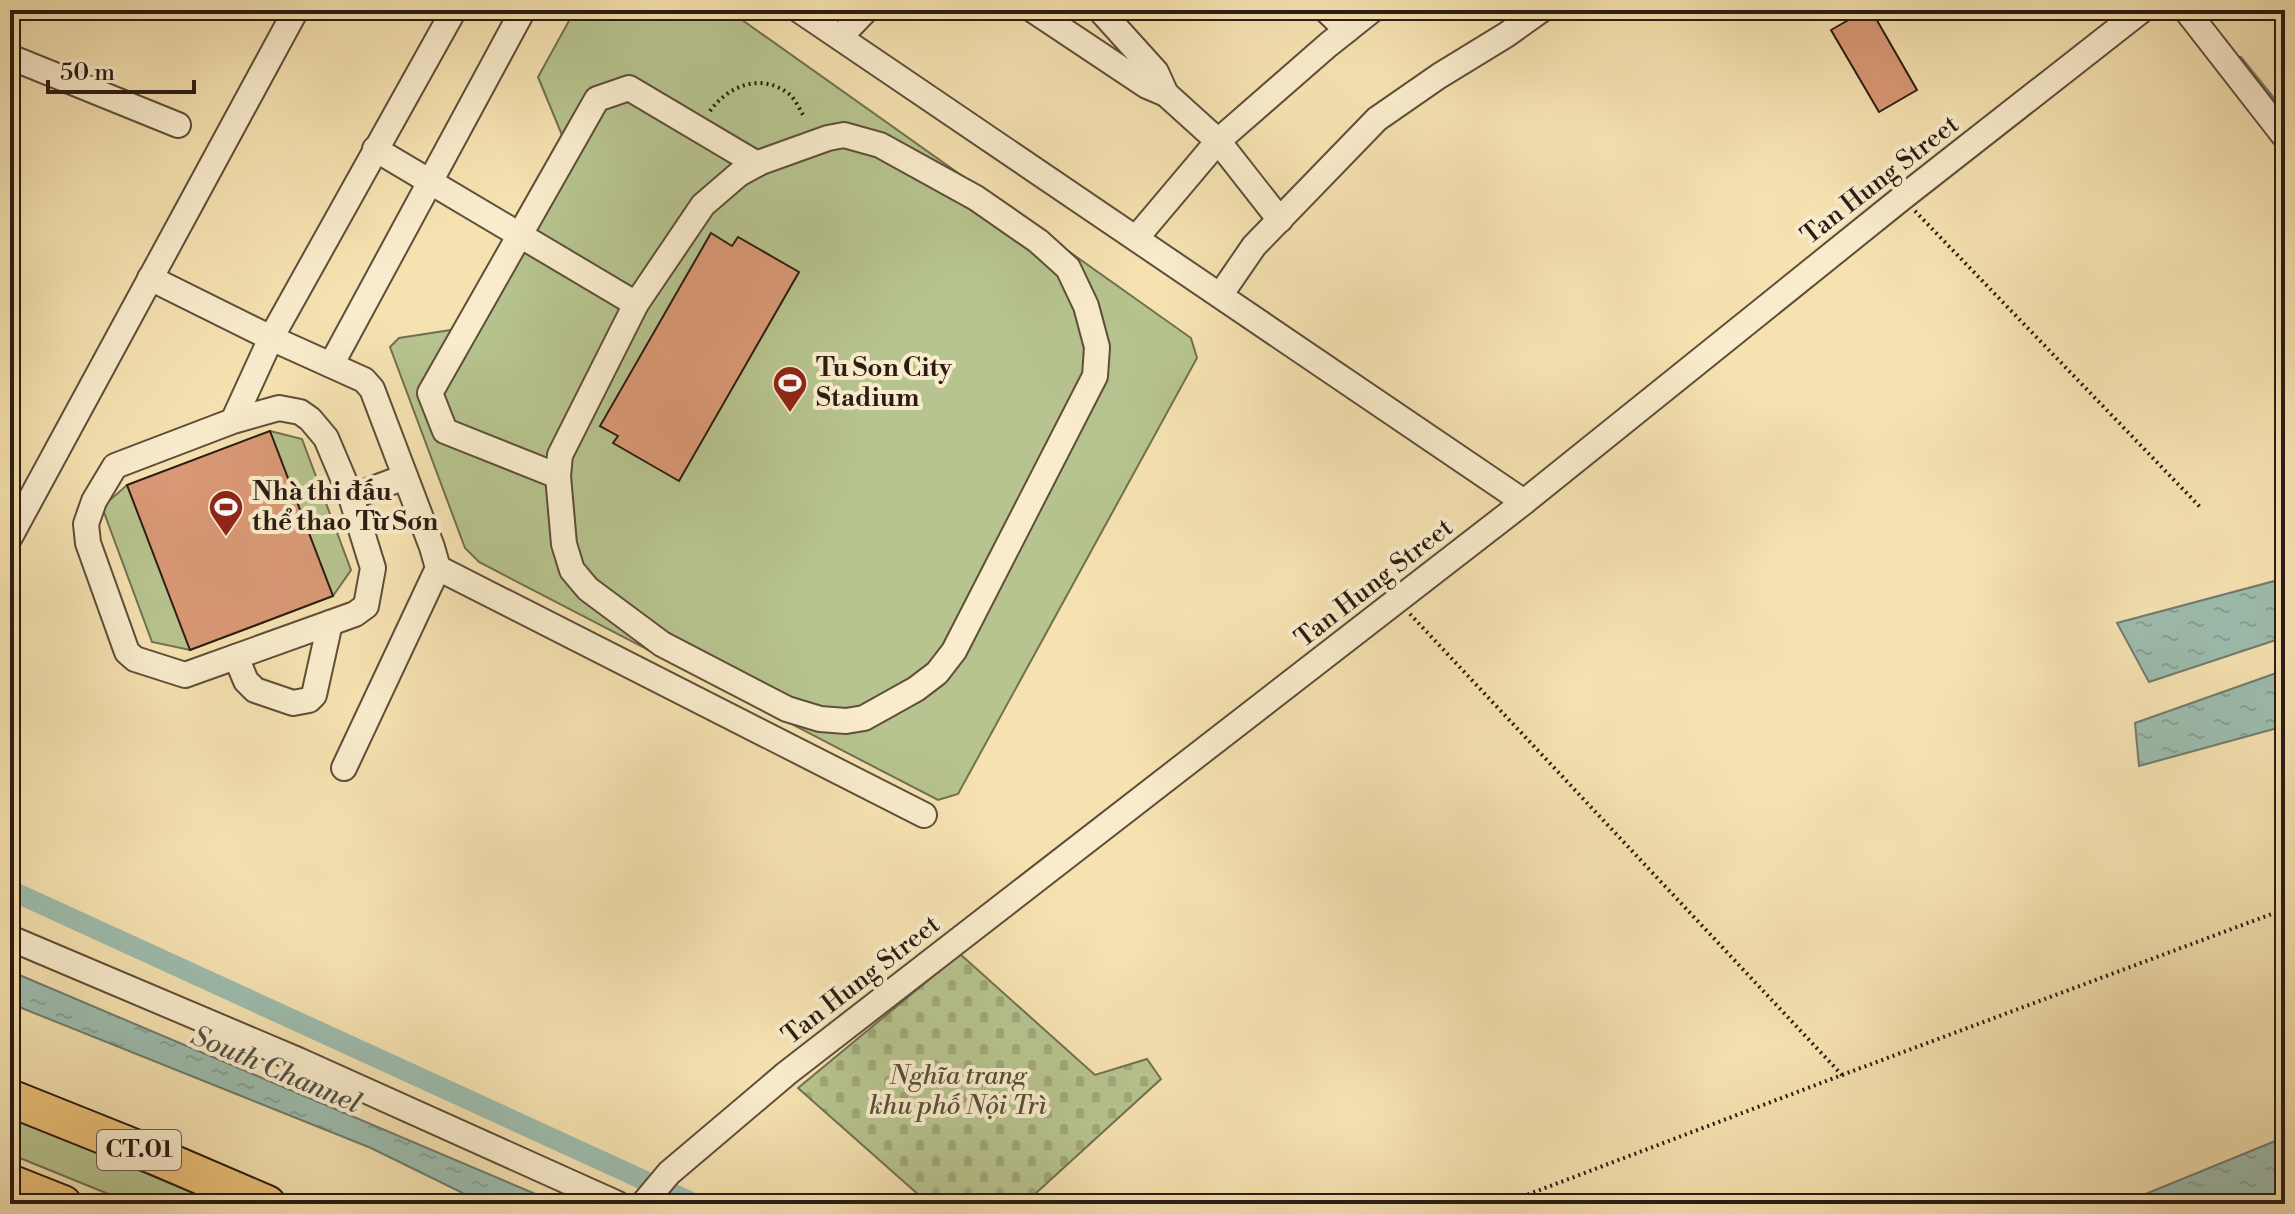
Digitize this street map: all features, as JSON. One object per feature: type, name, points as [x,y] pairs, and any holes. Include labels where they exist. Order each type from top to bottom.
[{"type":"highway","name":"CT.01","points":[[10,1098],[267,1204]]},
{"type":"highway","points":[[10,1183],[63,1204]]},
{"type":"highway","points":[[10,1191],[38,1204]]},
{"type":"street","points":[[10,537],[296,10]]},
{"type":"street","points":[[233,421],[271,338],[454,10]]},
{"type":"street","points":[[331,365],[523,10]]},
{"type":"street","points":[[799,10],[1524,502]]},
{"type":"street","points":[[840,37],[866,10]]},
{"type":"street","points":[[1033,10],[1147,86],[1166,94],[1218,141],[1280,220]]},
{"type":"street","points":[[1100,10],[1156,72],[1166,94]]},
{"type":"street","points":[[1326,10],[1347,30]]},
{"type":"street","points":[[1137,237],[1218,141],[1372,10]]},
{"type":"street","points":[[1221,294],[1254,246],[1377,119],[1541,10]]},
{"type":"street","name":"Tan Hung Street","points":[[644,1202],[669,1173],[787,1073],[1524,502],[1902,198],[2142,10]]},
{"type":"street","points":[[2186,10],[2285,137]]},
{"type":"street","points":[[10,57],[178,125]]},
{"type":"street","points":[[558,476],[445,431],[430,393],[597,99],[629,88],[757,164]]},
{"type":"street","points":[[844,135],[880,145],[976,198],[1038,241],[1068,268],[1086,306],[1097,347],[1095,376],[954,651],[937,673],[916,689],[864,718],[846,721],[820,719],[787,709],[662,644],[588,589],[572,570],[564,544],[558,476],[560,455],[636,304],[703,205],[739,174],[757,164],[844,135]]},
{"type":"street","points":[[375,149],[636,304]]},
{"type":"street","points":[[150,278],[364,380],[372,389],[438,568],[344,768]]},
{"type":"street","points":[[279,408],[300,412],[326,438],[351,497],[373,568],[366,606],[355,614],[185,675],[135,659],[127,652],[88,543],[86,524],[94,501],[115,466],[233,421],[279,408]]},
{"type":"street","points":[[351,497],[405,477]]},
{"type":"street","points":[[438,568],[924,815]]},
{"type":"street","points":[[236,657],[246,681],[255,690],[293,703],[309,700],[314,695],[330,623]]},
{"type":"street","points":[[10,938],[298,1060],[618,1204]]},
{"type":"path","points":[[707,117],[725,94],[756,83],[773,85],[790,94],[803,115]]},
{"type":"path","points":[[1902,198],[2202,509]]},
{"type":"path","points":[[1398,600],[1842,1075]]},
{"type":"path","points":[[1503,1204],[2285,909]]},
{"type":"green space","name":"Tu Son City Stadium","points":[[575,10],[728,10],[1191,338],[1197,358],[958,794],[938,800],[479,562],[465,548],[390,347],[399,338],[457,329],[562,135],[538,77]]},
{"type":"green space","name":"Nhà thi đấu thể thao Từ Sơn","points":[[270,431],[302,439],[351,570],[333,596],[190,650],[152,642],[102,507],[127,485]]},
{"type":"green space","name":"Nghĩa trang khu phố Nội Trì","points":[[960,954],[1095,1075],[1147,1059],[1161,1079],[1024,1204],[929,1204],[798,1088]]},
{"type":"green space","points":[[10,1117],[221,1204],[133,1204],[10,1154]]},
{"type":"water","points":[[2282,579],[2285,584],[2285,637],[2149,682],[2117,623]]},
{"type":"water","points":[[2285,670],[2285,726],[2139,766],[2135,723]]},
{"type":"water","name":"South Channel","points":[[10,971],[559,1204],[485,1204],[371,1148],[24,1009],[10,1003]]},
{"type":"water","points":[[2285,1137],[2285,1204],[2121,1204]]},
{"type":"building","points":[[1871,10],[1917,90],[1879,112],[1831,30]]},
{"type":"building","points":[[711,233],[732,246],[738,237],[799,272],[679,481],[613,443],[618,436],[600,426]]},
{"type":"building","name":"Nhà thi đấu thể thao Từ Sơn","points":[[270,431],[333,596],[190,650],[127,485]]},
{"type":"waterway","points":[[2240,59],[2285,115]]},
{"type":"waterway","points":[[10,890],[696,1204]]},
{"type":"place","name":"Tu Son City Stadium","points":[[790,414]]},
{"type":"place","name":"Nhà thi đấu thể thao Từ Sơn","points":[[226,538]]}]
